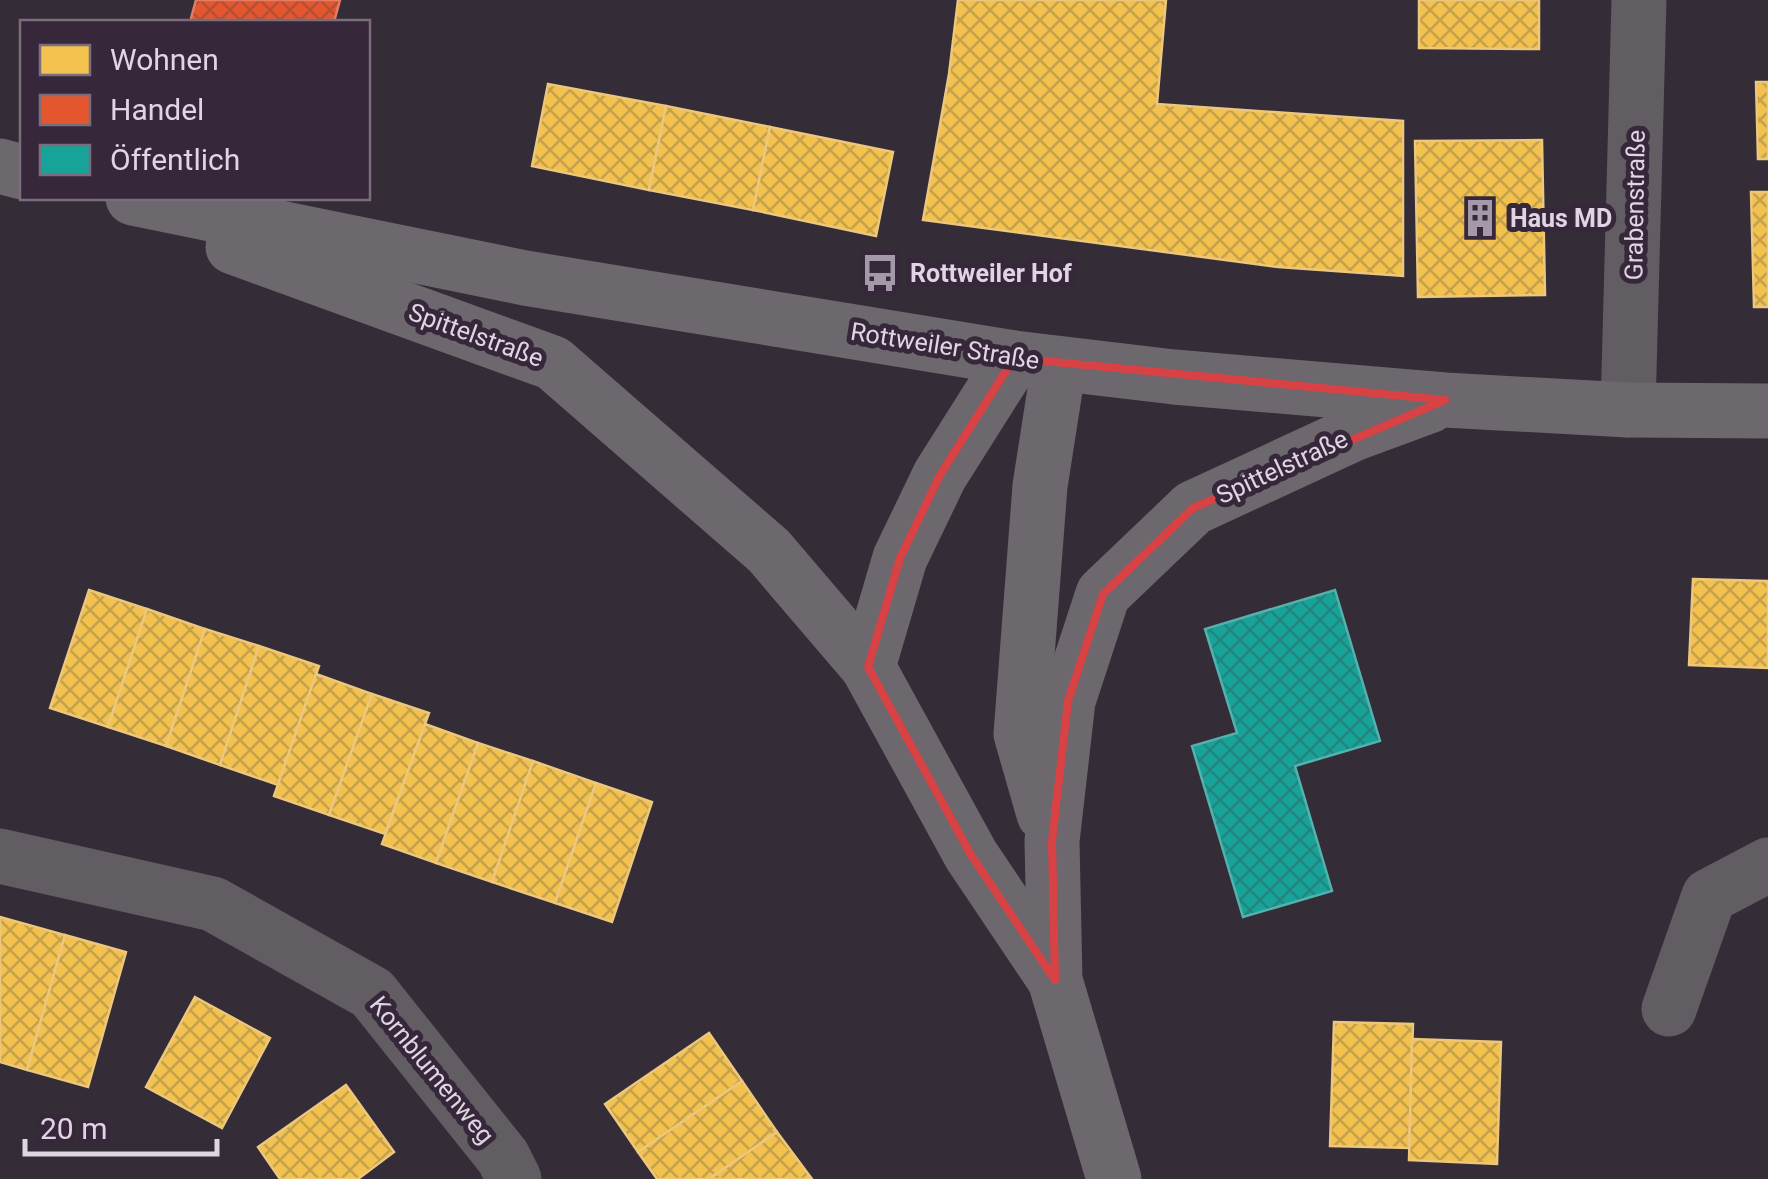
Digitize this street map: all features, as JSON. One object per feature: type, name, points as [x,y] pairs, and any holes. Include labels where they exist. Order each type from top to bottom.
[{"type":"main road","name":"Spittelstraße","points":[[105,200],[553,363],[769,551],[868,667],[971,855],[1054,980]]},
{"type":"main road","name":"Rottweiler Straße","points":[[143,200],[524,278],[1037,361],[1445,400],[1628,410],[1768,411]]},
{"type":"main road","name":"Spittelstraße","points":[[1037,361],[1040,486],[1021,734],[1052,841]]},
{"type":"main road","points":[[868,667],[900,558],[940,475],[1037,361]]},
{"type":"main road","name":"Spittelstraße","points":[[1114,1179],[1054,980],[1052,841],[1068,701],[1103,594],[1193,508],[1354,434],[1445,400]]},
{"type":"street","name":"Grabenstraße","points":[[1628,410],[1639,0]]},
{"type":"street","name":"Kornblumenweg","points":[[0,856],[212,904],[372,993],[503,1158],[514,1179]]},
{"type":"street","points":[[1669,1009],[1709,896],[1768,865]]},
{"type":"highlighted area","points":[[1014,358],[1445,400],[1193,508],[1103,594],[1068,701],[1052,841],[1055,980],[971,855],[868,667],[900,558],[940,475]]},
{"type":"building: Wohnen","points":[[958,0],[1166,0],[1157,104],[1403,121],[1403,276],[1278,267],[923,220]]},
{"type":"building: Wohnen","points":[[1419,0],[1539,0],[1539,49],[1419,48]]},
{"type":"building: Wohnen","points":[[1756,82],[1768,82],[1768,159],[1758,159]]},
{"type":"building: Wohnen","points":[[548,84],[666,106],[649,190],[532,166]]},
{"type":"building: Wohnen","points":[[666,106],[770,127],[753,210],[649,190]]},
{"type":"building: Wohnen","points":[[770,127],[893,152],[876,236],[753,210]]},
{"type":"building: Wohnen","name":"Haus MD","points":[[1542,140],[1545,295],[1418,297],[1415,141]]},
{"type":"building: Wohnen","points":[[1751,192],[1768,192],[1768,307],[1754,307]]},
{"type":"building: Wohnen","points":[[1693,579],[1768,581],[1768,668],[1689,665]]},
{"type":"building: Wohnen","points":[[89,590],[147,609],[108,727],[50,708]]},
{"type":"building: Wohnen","points":[[147,609],[205,629],[166,746],[108,727]]},
{"type":"building: Wohnen","points":[[205,629],[259,646],[220,765],[166,746]]},
{"type":"building: Wohnen","points":[[259,646],[319,666],[278,785],[220,765]]},
{"type":"building: Wohnen","points":[[316,674],[372,694],[329,815],[274,796]]},
{"type":"building: Wohnen","points":[[372,694],[429,713],[385,834],[329,815]]},
{"type":"building: Wohnen","points":[[425,724],[478,743],[436,863],[382,844]]},
{"type":"building: Wohnen","points":[[478,743],[533,761],[492,882],[436,863]]},
{"type":"building: Wohnen","points":[[533,761],[596,783],[555,903],[492,882]]},
{"type":"building: Wohnen","points":[[596,783],[652,802],[612,922],[555,903]]},
{"type":"building: Wohnen","points":[[0,917],[65,935],[27,1070],[0,1062]]},
{"type":"building: Wohnen","points":[[65,935],[126,952],[88,1087],[27,1070]]},
{"type":"building: Wohnen","points":[[195,997],[270,1038],[222,1128],[146,1087]]},
{"type":"building: Wohnen","points":[[1334,1022],[1413,1024],[1409,1148],[1330,1146]]},
{"type":"building: Wohnen","points":[[709,1033],[742,1081],[638,1152],[605,1104]]},
{"type":"building: Wohnen","points":[[1412,1039],[1501,1042],[1497,1164],[1409,1160]]},
{"type":"building: Wohnen","points":[[742,1081],[777,1132],[709,1179],[657,1179],[638,1152]]},
{"type":"building: Wohnen","points":[[346,1085],[394,1152],[358,1179],[280,1179],[258,1147]]},
{"type":"building: Wohnen","points":[[777,1132],[812,1179],[709,1179]]},
{"type":"building: Handel","points":[[196,0],[340,0],[335,20],[191,20]]},
{"type":"building: Öffentlich","points":[[1335,590],[1380,741],[1295,766],[1332,891],[1243,917],[1192,746],[1237,733],[1205,629]]},
{"type":"place","name":"Haus MD","points":[[1480,218]]},
{"type":"place","name":"Rottweiler Hof","points":[[880,273]]}]
